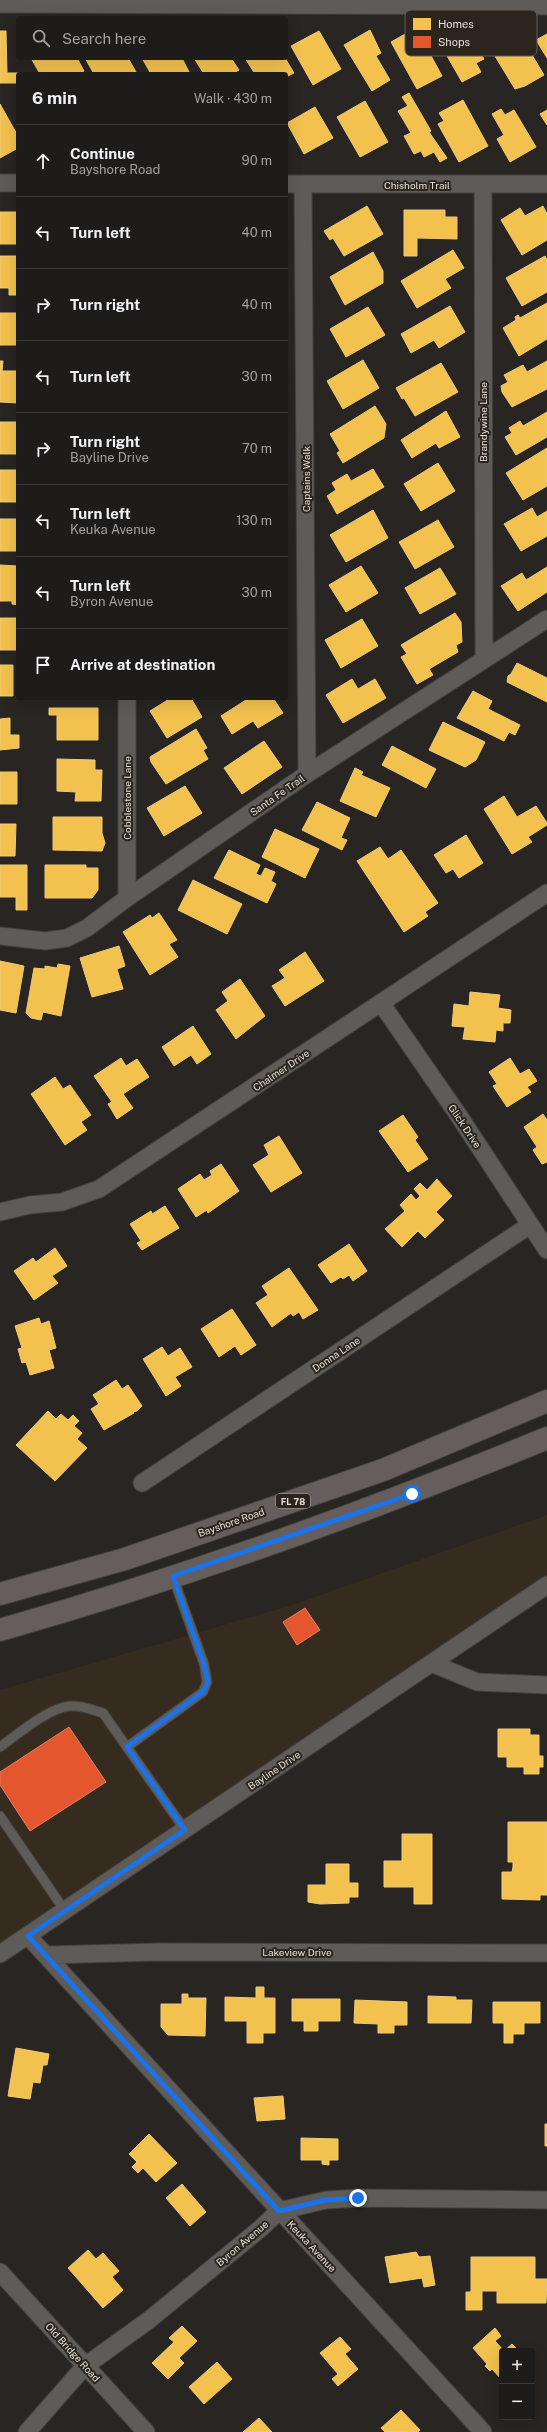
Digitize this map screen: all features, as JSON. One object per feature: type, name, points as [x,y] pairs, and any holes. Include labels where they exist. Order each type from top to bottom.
[{"type":"main road","name":"Bayshore Road","points":[[0,1594],[125,1559],[383,1470],[547,1401]]},
{"type":"main road","points":[[0,1630],[92,1604],[404,1496],[547,1438]]},
{"type":"street","points":[[0,4],[547,6]]},
{"type":"street","points":[[0,183],[16,183]]},
{"type":"street","name":"Chisholm Trail","points":[[288,184],[547,184]]},
{"type":"street","name":"Captains Walk","points":[[304,184],[307,774]]},
{"type":"street","name":"Brandywine Lane","points":[[483,185],[484,659]]},
{"type":"street","name":"Santa Fe Trail","points":[[0,936],[45,941],[67,938],[87,928],[307,774],[547,619]]},
{"type":"street","name":"Cobblestone Lane","points":[[127,700],[128,898]]},
{"type":"street","name":"Chalmer Drive","points":[[0,1212],[30,1205],[62,1202],[99,1189],[547,893]]},
{"type":"street","name":"Glick Drive","points":[[380,1003],[459,1116],[547,1250]]},
{"type":"street","name":"Donna Lane","points":[[142,1483],[530,1224]]},
{"type":"street","name":"Bayline Drive","points":[[0,1954],[547,1585]]},
{"type":"street","points":[[431,1663],[477,1682],[547,1685]]},
{"type":"street","name":"Keuka Avenue","points":[[28,1936],[483,2432]]},
{"type":"street","name":"Lakeview Drive","points":[[46,1955],[157,1952],[547,1953]]},
{"type":"street","points":[[279,2211],[326,2200],[358,2198],[547,2200]]},
{"type":"street","name":"Byron Avenue","points":[[27,2432],[85,2366],[149,2320],[261,2228],[279,2211]]},
{"type":"street","name":"Old Bridge Road","points":[[0,2272],[146,2432]]},
{"type":"lane","points":[[127,1747],[203,1692],[208,1682],[204,1664],[173,1576]]},
{"type":"lane","points":[[0,1746],[53,1711],[70,1706],[89,1708],[103,1714],[185,1830]]},
{"type":"lane","points":[[0,1816],[65,1911]]},
{"type":"shaded area","points":[[547,1515],[547,1597],[0,1960],[0,1690],[292,1605]]},
{"type":"building: Homes","points":[[370,30],[381,53],[376,56],[390,80],[372,91],[344,45]]},
{"type":"building: Homes","points":[[0,31],[6,31],[7,73],[16,73],[16,83],[0,83]]},
{"type":"building: Homes","points":[[319,31],[341,69],[313,85],[291,46]]},
{"type":"building: Homes","points":[[405,34],[405,56],[431,56],[442,76],[417,89],[391,42]]},
{"type":"building: Homes","points":[[547,34],[547,58],[537,42],[537,39]]},
{"type":"building: Homes","points":[[447,56],[482,56],[484,59],[476,63],[481,72],[462,82]]},
{"type":"building: Homes","points":[[495,56],[533,56],[544,75],[525,86],[515,89]]},
{"type":"building: Homes","points":[[32,60],[78,60],[84,71],[82,72],[39,72]]},
{"type":"building: Homes","points":[[86,60],[129,60],[136,72],[93,72]]},
{"type":"building: Homes","points":[[143,60],[183,60],[189,72],[150,72]]},
{"type":"building: Homes","points":[[195,60],[232,60],[239,70],[236,72],[203,72]]},
{"type":"building: Homes","points":[[246,60],[286,60],[294,73],[288,76],[288,72],[254,72]]},
{"type":"building: Homes","points":[[409,93],[431,131],[429,132],[447,158],[440,162],[434,152],[424,157],[421,151],[414,154],[404,136],[411,133],[398,111],[408,106],[402,97]]},
{"type":"building: Homes","points":[[463,100],[488,146],[459,162],[438,124],[444,121],[439,113]]},
{"type":"building: Homes","points":[[365,101],[388,142],[360,157],[337,117]]},
{"type":"building: Homes","points":[[0,104],[16,132],[16,149],[0,158]]},
{"type":"building: Homes","points":[[315,107],[333,138],[304,154],[288,122]]},
{"type":"building: Homes","points":[[501,109],[505,115],[514,110],[536,147],[510,162],[497,139],[504,135],[492,114]]},
{"type":"building: Homes","points":[[547,110],[547,125],[540,114]]},
{"type":"building: Homes","points":[[367,206],[383,234],[344,256],[333,238],[330,240],[324,231]]},
{"type":"building: Homes","points":[[543,206],[547,214],[547,240],[522,255],[501,220],[520,208],[525,216]]},
{"type":"building: Homes","points":[[404,210],[445,210],[445,217],[457,217],[457,239],[417,238],[417,256],[404,256]]},
{"type":"building: Homes","points":[[0,212],[16,212],[16,244],[0,244]]},
{"type":"building: Homes","points":[[453,250],[464,268],[445,279],[451,288],[417,308],[401,281]]},
{"type":"building: Homes","points":[[373,252],[383,271],[383,283],[345,305],[330,277]]},
{"type":"building: Homes","points":[[0,256],[16,256],[16,295],[9,295],[9,288],[0,288]]},
{"type":"building: Homes","points":[[545,256],[547,260],[547,292],[522,306],[506,278]]},
{"type":"building: Homes","points":[[547,303],[547,339],[519,356],[503,328],[516,320],[515,317],[518,315],[520,318]]},
{"type":"building: Homes","points":[[450,306],[465,332],[439,348],[434,340],[411,353],[401,334]]},
{"type":"building: Homes","points":[[368,307],[385,335],[346,357],[330,329]]},
{"type":"building: Homes","points":[[0,313],[16,313],[16,345],[0,345]]},
{"type":"building: Homes","points":[[363,360],[379,388],[343,409],[327,381]]},
{"type":"building: Homes","points":[[0,361],[3,361],[2,371],[16,371],[16,403],[0,402]]},
{"type":"building: Homes","points":[[547,361],[547,389],[512,407],[502,392],[501,386],[508,382],[504,375],[523,365],[527,372]]},
{"type":"building: Homes","points":[[441,363],[458,392],[415,416],[404,398],[402,399],[396,388]]},
{"type":"building: Homes","points":[[375,406],[386,424],[384,438],[343,463],[337,453],[340,451],[330,434]]},
{"type":"building: Homes","points":[[446,411],[460,437],[439,448],[436,443],[412,458],[401,440]]},
{"type":"building: Homes","points":[[547,412],[547,437],[516,455],[505,437],[512,433],[509,428],[520,421],[523,426]]},
{"type":"building: Homes","points":[[0,422],[16,422],[16,454],[0,454]]},
{"type":"building: Homes","points":[[547,448],[547,486],[523,500],[506,473]]},
{"type":"building: Homes","points":[[438,463],[455,491],[421,511],[404,484]]},
{"type":"building: Homes","points":[[373,469],[384,487],[337,514],[327,496],[336,490],[332,483],[347,474],[351,481]]},
{"type":"building: Homes","points":[[0,470],[16,470],[16,502],[0,502]]},
{"type":"building: Homes","points":[[532,508],[537,517],[547,511],[547,536],[521,551],[504,524]]},
{"type":"building: Homes","points":[[373,510],[388,538],[346,562],[330,535]]},
{"type":"building: Homes","points":[[0,519],[16,519],[16,551],[0,551]]},
{"type":"building: Homes","points":[[438,520],[454,547],[415,569],[399,542]]},
{"type":"building: Homes","points":[[0,565],[16,566],[16,605],[12,604],[12,601],[0,601]]},
{"type":"building: Homes","points":[[361,566],[378,593],[346,612],[329,585]]},
{"type":"building: Homes","points":[[547,567],[547,592],[518,611],[501,586],[522,573],[526,580]]},
{"type":"building: Homes","points":[[440,568],[456,594],[420,614],[405,588]]},
{"type":"building: Homes","points":[[455,613],[461,622],[462,642],[456,645],[458,652],[429,669],[433,675],[417,684],[401,657],[407,654],[401,645]]},
{"type":"building: Homes","points":[[0,618],[16,618],[16,650],[0,650]]},
{"type":"building: Homes","points":[[362,619],[378,646],[341,668],[325,640]]},
{"type":"building: Homes","points":[[517,663],[547,678],[547,702],[507,682],[508,676],[511,674]]},
{"type":"building: Homes","points":[[0,665],[13,665],[13,696],[0,696]]},
{"type":"building: Homes","points":[[352,679],[358,689],[375,679],[386,698],[343,723],[326,695]]},
{"type":"building: Homes","points":[[473,691],[492,701],[488,709],[520,725],[515,735],[509,732],[504,741],[457,718]]},
{"type":"building: Homes","points":[[168,700],[192,700],[202,717],[167,738],[150,711]]},
{"type":"building: Homes","points":[[246,700],[274,700],[283,713],[258,728],[253,721],[232,734],[221,716]]},
{"type":"building: Homes","points":[[49,708],[98,708],[98,740],[57,740],[57,715],[49,715]]},
{"type":"building: Homes","points":[[10,718],[10,735],[19,735],[19,748],[0,750],[0,719]]},
{"type":"building: Homes","points":[[443,722],[485,742],[476,760],[465,767],[429,750]]},
{"type":"building: Homes","points":[[196,729],[207,748],[203,750],[208,759],[166,784],[151,762],[150,757]]},
{"type":"building: Homes","points":[[264,741],[282,767],[242,794],[224,768]]},
{"type":"building: Homes","points":[[392,746],[436,769],[426,788],[382,765]]},
{"type":"building: Homes","points":[[57,759],[95,760],[95,770],[102,770],[101,801],[75,801],[76,792],[57,791]]},
{"type":"building: Homes","points":[[355,768],[363,772],[361,775],[390,788],[376,817],[340,801]]},
{"type":"building: Homes","points":[[0,772],[17,772],[17,804],[0,804]]},
{"type":"building: Homes","points":[[185,786],[202,813],[164,836],[147,808]]},
{"type":"building: Homes","points":[[504,796],[517,817],[536,806],[547,823],[547,825],[528,837],[532,842],[512,854],[484,809]]},
{"type":"building: Homes","points":[[317,802],[350,818],[341,838],[347,840],[342,850],[302,830]]},
{"type":"building: Homes","points":[[53,817],[102,817],[102,833],[105,843],[102,851],[53,850]]},
{"type":"building: Homes","points":[[0,824],[16,824],[15,856],[0,856]]},
{"type":"building: Homes","points":[[275,829],[319,849],[305,878],[262,857]]},
{"type":"building: Homes","points":[[466,835],[483,863],[459,878],[453,869],[446,873],[434,855]]},
{"type":"building: Homes","points":[[380,847],[388,859],[401,850],[438,903],[425,912],[428,916],[404,932],[357,861]]},
{"type":"building: Homes","points":[[229,850],[260,865],[256,874],[261,876],[265,868],[275,872],[271,881],[276,884],[267,903],[214,878]]},
{"type":"building: Homes","points":[[0,865],[27,865],[27,910],[16,910],[16,897],[0,897]]},
{"type":"building: Homes","points":[[45,865],[86,865],[86,868],[98,868],[98,890],[92,898],[45,898]]},
{"type":"building: Homes","points":[[193,880],[242,904],[227,934],[178,910]]},
{"type":"building: Homes","points":[[159,913],[177,940],[169,944],[178,957],[150,975],[123,932],[150,915],[152,918]]},
{"type":"building: Homes","points":[[119,946],[125,966],[117,969],[123,989],[92,997],[80,958]]},
{"type":"building: Homes","points":[[305,952],[324,981],[285,1006],[272,986],[285,978],[279,970]]},
{"type":"building: Homes","points":[[0,961],[24,966],[16,1013],[0,1010]]},
{"type":"building: Homes","points":[[58,964],[70,966],[61,1016],[43,1012],[41,1020],[31,1018],[26,1013],[34,968],[45,969],[45,966],[57,968]]},
{"type":"building: Homes","points":[[240,979],[265,1016],[236,1039],[216,1010],[228,1001],[222,992]]},
{"type":"building: Homes","points":[[470,992],[500,995],[498,1008],[511,1010],[510,1023],[503,1023],[503,1031],[496,1030],[495,1042],[463,1039],[465,1027],[452,1026],[454,1004],[469,1006]]},
{"type":"building: Homes","points":[[193,1026],[211,1054],[197,1064],[191,1055],[174,1066],[162,1047]]},
{"type":"building: Homes","points":[[121,1058],[126,1066],[137,1059],[149,1077],[123,1094],[133,1108],[117,1119],[108,1104],[112,1102],[94,1076]]},
{"type":"building: Homes","points":[[510,1058],[520,1074],[529,1069],[537,1081],[527,1087],[531,1092],[507,1107],[493,1086],[497,1084],[489,1072]]},
{"type":"building: Homes","points":[[55,1077],[63,1089],[70,1085],[91,1115],[81,1122],[87,1130],[65,1145],[31,1094]]},
{"type":"building: Homes","points":[[543,1114],[547,1120],[547,1162],[542,1164],[533,1150],[537,1147],[524,1127]]},
{"type":"building: Homes","points":[[403,1115],[418,1137],[415,1140],[428,1159],[408,1172],[379,1131]]},
{"type":"building: Homes","points":[[279,1136],[302,1173],[271,1192],[253,1165],[269,1155],[264,1145]]},
{"type":"building: Homes","points":[[221,1164],[239,1191],[208,1213],[207,1210],[196,1217],[178,1189],[200,1174],[204,1180],[212,1175],[210,1171]]},
{"type":"building: Homes","points":[[437,1179],[452,1196],[436,1212],[444,1220],[425,1238],[418,1231],[402,1247],[385,1229],[405,1211],[400,1205],[411,1194],[416,1200],[420,1196],[414,1189],[420,1183],[427,1190]]},
{"type":"building: Homes","points":[[165,1206],[179,1228],[142,1250],[137,1243],[141,1241],[130,1224],[151,1211],[152,1214]]},
{"type":"building: Homes","points":[[349,1244],[367,1271],[353,1281],[349,1275],[343,1279],[341,1277],[331,1283],[318,1265]]},
{"type":"building: Homes","points":[[55,1248],[67,1266],[52,1276],[58,1283],[34,1300],[14,1271],[33,1258],[36,1262]]},
{"type":"building: Homes","points":[[289,1268],[318,1310],[303,1319],[299,1312],[293,1316],[291,1313],[272,1327],[256,1303],[268,1295],[262,1286]]},
{"type":"building: Homes","points":[[232,1309],[256,1345],[241,1355],[235,1346],[219,1357],[201,1329]]},
{"type":"building: Homes","points":[[39,1318],[41,1324],[49,1321],[56,1348],[49,1350],[54,1368],[30,1375],[26,1362],[22,1363],[18,1349],[22,1348],[15,1326]]},
{"type":"building: Homes","points":[[162,1347],[168,1356],[180,1348],[192,1367],[175,1377],[181,1386],[166,1396],[143,1359]]},
{"type":"building: Homes","points":[[116,1380],[122,1389],[128,1385],[142,1406],[137,1411],[133,1412],[134,1413],[104,1430],[91,1409],[99,1404],[93,1395]]},
{"type":"building: Homes","points":[[48,1411],[56,1419],[61,1414],[68,1420],[73,1415],[79,1421],[74,1426],[82,1433],[77,1439],[87,1448],[55,1481],[16,1445]]},
{"type":"building: Homes","points":[[498,1729],[530,1729],[530,1735],[539,1735],[539,1756],[543,1756],[543,1767],[539,1767],[539,1774],[524,1774],[524,1767],[507,1767],[507,1757],[498,1757]]},
{"type":"building: Homes","points":[[508,1822],[547,1822],[547,1895],[540,1895],[540,1900],[502,1899],[502,1872],[512,1872],[513,1867],[513,1862],[508,1862]]},
{"type":"building: Homes","points":[[402,1834],[432,1834],[432,1904],[414,1904],[414,1887],[384,1887],[384,1861],[402,1861]]},
{"type":"building: Homes","points":[[326,1864],[349,1864],[349,1883],[358,1883],[358,1897],[349,1897],[349,1903],[320,1904],[308,1902],[308,1885],[326,1885]]},
{"type":"building: Homes","points":[[256,1987],[264,1987],[264,1998],[275,1998],[275,2033],[263,2033],[263,2043],[247,2043],[247,2021],[225,2021],[225,1997],[256,1998]]},
{"type":"building: Homes","points":[[182,1994],[188,1994],[188,1998],[206,1998],[205,2036],[168,2035],[161,2027],[161,2004],[182,2004]]},
{"type":"building: Homes","points":[[428,1996],[456,1997],[456,2000],[472,2000],[471,2023],[428,2023]]},
{"type":"building: Homes","points":[[292,1999],[340,1999],[340,2021],[318,2021],[318,2031],[304,2031],[304,2021],[292,2021]]},
{"type":"building: Homes","points":[[355,2000],[407,2002],[407,2025],[394,2025],[394,2033],[378,2033],[378,2024],[354,2023]]},
{"type":"building: Homes","points":[[493,2002],[540,2002],[540,2023],[524,2023],[524,2034],[513,2034],[513,2043],[504,2043],[504,2023],[493,2023]]},
{"type":"building: Homes","points":[[16,2048],[49,2054],[47,2065],[43,2065],[40,2083],[33,2082],[30,2099],[8,2096]]},
{"type":"building: Homes","points":[[283,2096],[285,2119],[257,2121],[254,2098]]},
{"type":"building: Homes","points":[[545,2124],[547,2124],[547,2146],[545,2146]]},
{"type":"building: Homes","points":[[149,2134],[177,2163],[156,2182],[143,2168],[138,2173],[132,2167],[137,2162],[129,2154]]},
{"type":"building: Homes","points":[[301,2138],[338,2139],[338,2160],[329,2160],[329,2165],[322,2164],[322,2160],[301,2160]]},
{"type":"building: Homes","points":[[182,2184],[206,2212],[190,2226],[166,2198]]},
{"type":"building: Homes","points":[[88,2250],[96,2259],[103,2253],[119,2271],[112,2277],[123,2290],[103,2308],[68,2268]]},
{"type":"building: Homes","points":[[416,2252],[419,2257],[430,2256],[435,2285],[424,2287],[422,2278],[390,2283],[385,2257]]},
{"type":"building: Homes","points":[[471,2257],[535,2257],[535,2279],[547,2279],[546,2303],[497,2303],[497,2291],[482,2291],[482,2310],[466,2310],[466,2292],[471,2292]]},
{"type":"building: Homes","points":[[182,2326],[197,2341],[179,2358],[184,2363],[168,2379],[152,2363],[174,2342],[169,2338]]},
{"type":"building: Homes","points":[[495,2328],[501,2336],[495,2341],[501,2348],[499,2348],[499,2377],[492,2369],[490,2371],[485,2366],[487,2364],[473,2348]]},
{"type":"building: Homes","points":[[340,2337],[351,2349],[345,2354],[358,2369],[338,2386],[332,2379],[338,2374],[320,2353]]},
{"type":"building: Homes","points":[[512,2344],[516,2348],[507,2348]]},
{"type":"building: Homes","points":[[217,2362],[232,2379],[204,2404],[189,2387]]},
{"type":"building: Homes","points":[[401,2410],[420,2430],[418,2432],[385,2432],[381,2428]]},
{"type":"building: Homes","points":[[259,2418],[272,2432],[243,2432]]},
{"type":"building: Shops","points":[[305,1608],[320,1630],[297,1645],[283,1622]]},
{"type":"building: Shops","points":[[69,1727],[106,1782],[30,1831],[0,1785],[0,1772]]},
{"type":"route","points":[[358,2198],[326,2200],[279,2211],[28,1936],[185,1830],[127,1747],[203,1692],[208,1682],[204,1664],[173,1576],[412,1494]]}]
